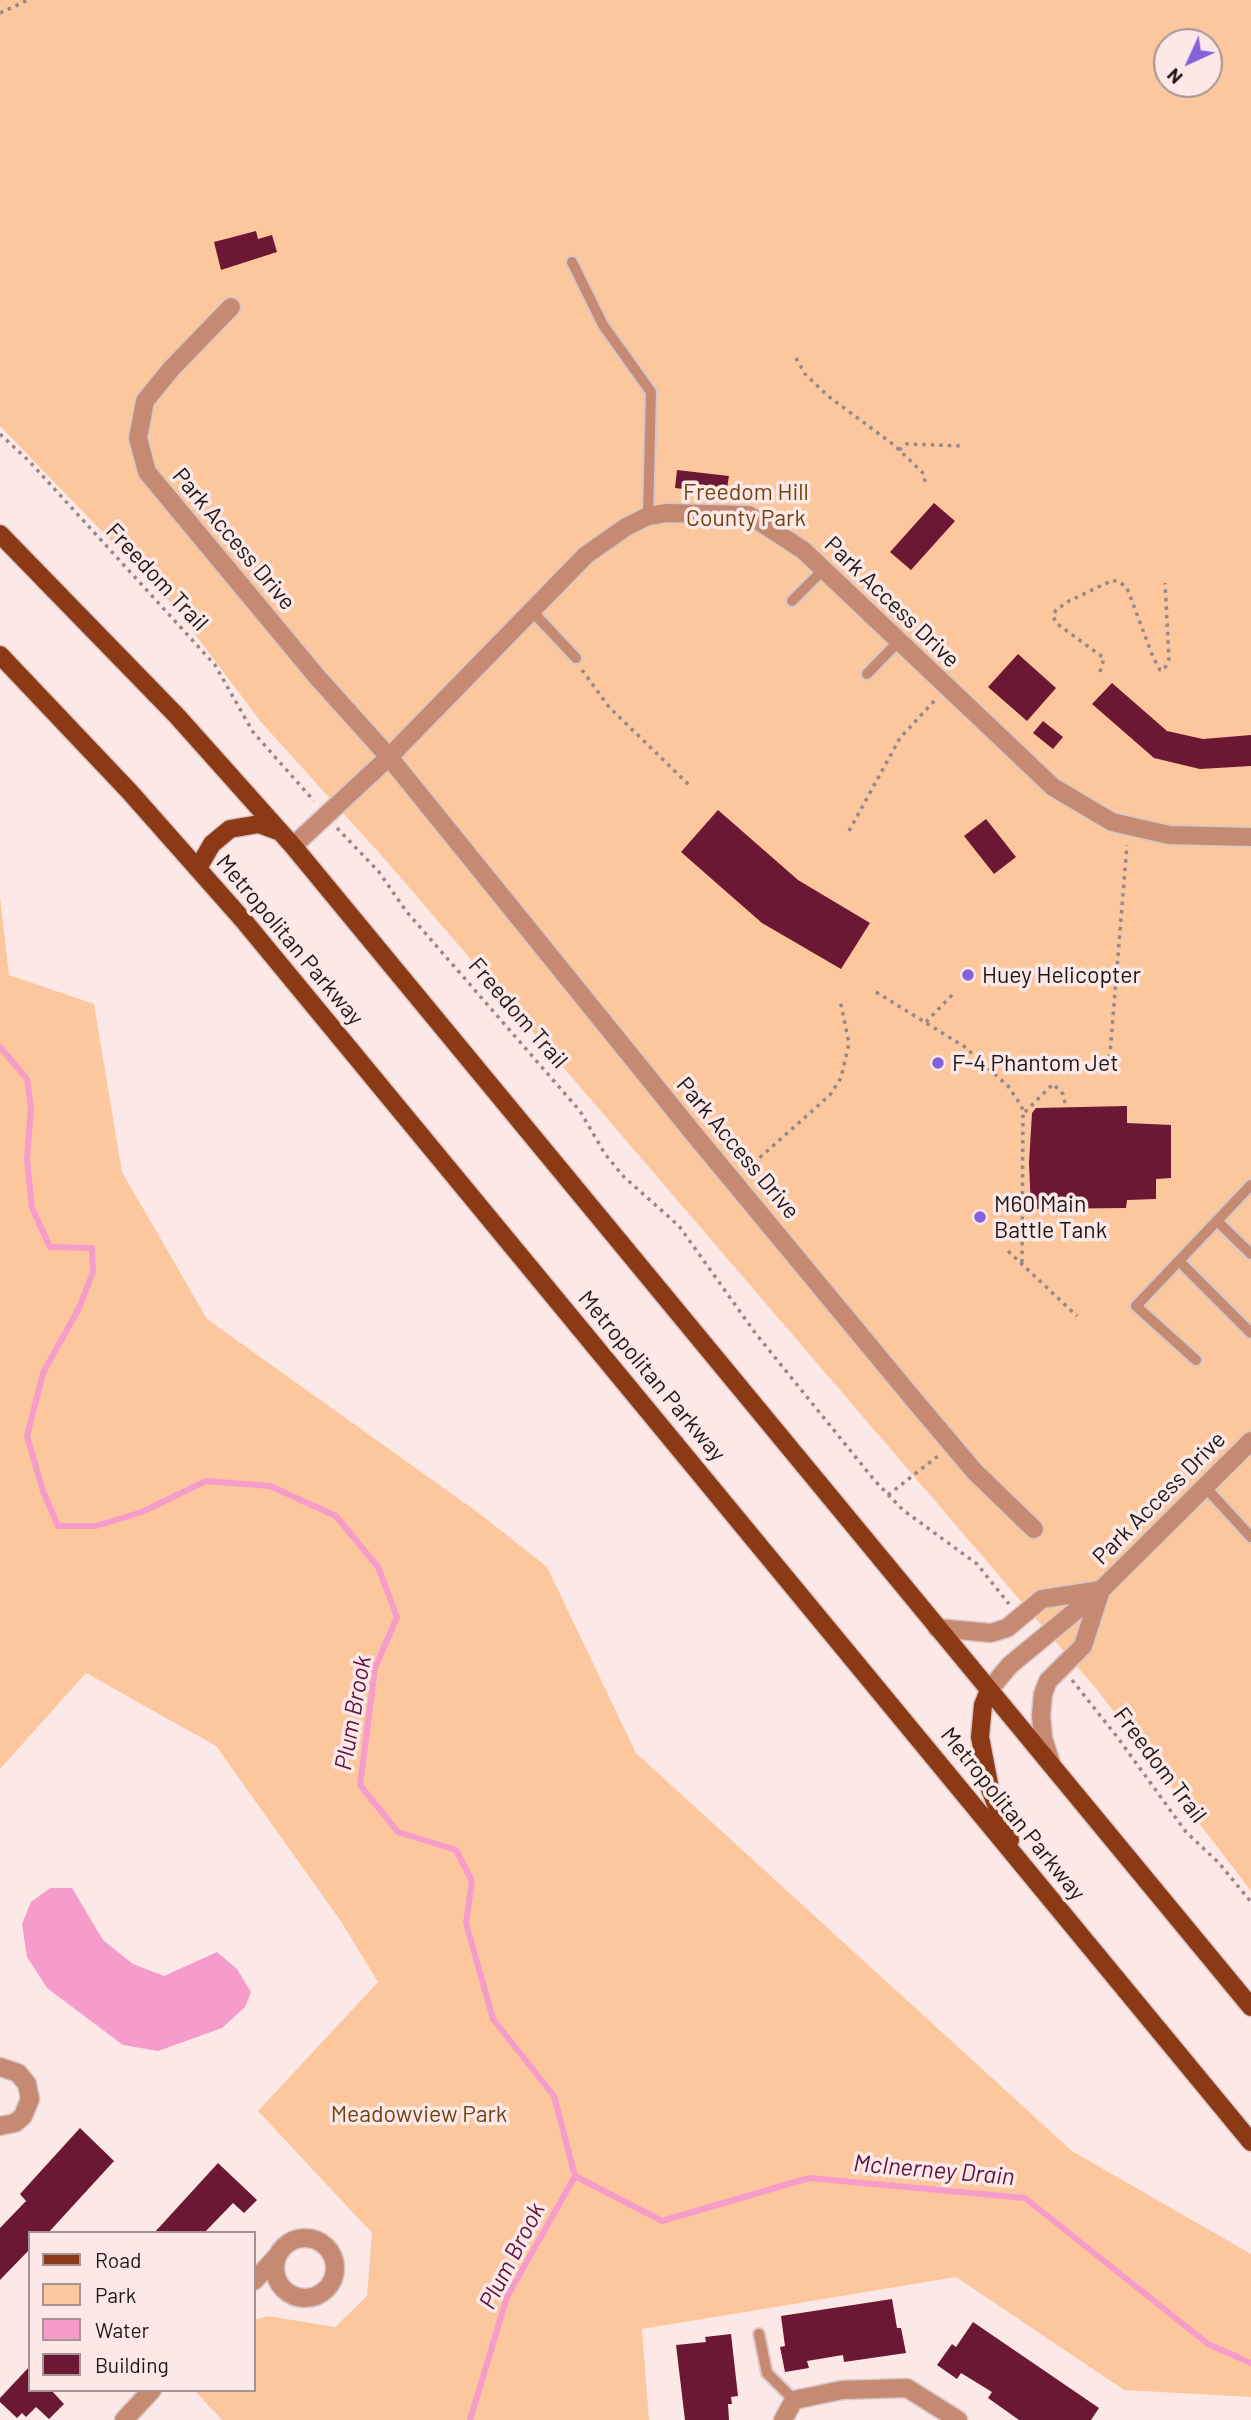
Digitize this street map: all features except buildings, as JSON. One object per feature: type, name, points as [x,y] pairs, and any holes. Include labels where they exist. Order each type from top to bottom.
[{"type":"main road","points":[[0,534],[177,716],[287,839],[1251,2007]]},
{"type":"main road","name":"Metropolitan Parkway","points":[[0,656],[198,868],[1251,2142]]},
{"type":"main road","points":[[198,868],[212,844],[230,829],[259,824],[287,839]]},
{"type":"main road","points":[[989,1690],[981,1718],[983,1760],[990,1789],[1016,1856]]},
{"type":"street","name":"Park Access Drive","points":[[231,307],[171,369],[145,401],[138,438],[147,472],[318,678],[389,757],[732,1180],[953,1446],[1034,1529]]},
{"type":"street","name":"Park Access Drive","points":[[287,839],[327,816],[389,757],[530,609],[586,555],[626,527],[648,516],[667,513],[749,515],[803,550],[946,689],[1053,787],[1112,822],[1169,835],[1251,837]]},
{"type":"street","name":"Park Access Drive","points":[[989,1690],[1010,1665],[1101,1590],[1251,1441]]},
{"type":"street","name":"Park Access Drive","points":[[1051,1765],[1043,1738],[1043,1694],[1048,1681],[1083,1646],[1101,1590]]},
{"type":"street","points":[[937,1628],[991,1633],[1007,1628],[1042,1599],[1101,1590]]},
{"type":"street","points":[[0,2067],[18,2073],[29,2089],[28,2108],[7,2124],[0,2137]]},
{"type":"street","points":[[256,2279],[295,2240],[308,2239],[323,2245],[334,2261],[333,2280],[320,2294],[300,2298],[285,2289],[256,2288]]},
{"type":"street","points":[[280,2252],[276,2271],[285,2289]]},
{"type":"street","points":[[783,2420],[794,2400],[842,2390],[907,2388],[958,2420]]},
{"type":"street","points":[[124,2420],[150,2392]]},
{"type":"lane","points":[[572,262],[603,325],[651,392],[648,516]]},
{"type":"lane","points":[[792,601],[823,570]]},
{"type":"lane","points":[[530,609],[576,658]]},
{"type":"lane","points":[[867,674],[898,642]]},
{"type":"lane","points":[[1196,1360],[1136,1306],[1251,1185]]},
{"type":"lane","points":[[1217,1221],[1251,1254]]},
{"type":"lane","points":[[1179,1261],[1251,1333]]},
{"type":"lane","points":[[1206,1488],[1251,1537]]},
{"type":"lane","points":[[759,2334],[767,2373],[794,2400]]},
{"type":"path","points":[[0,13],[28,0]]},
{"type":"path","points":[[796,358],[805,374],[828,396],[899,450],[924,474],[925,482]]},
{"type":"path","name":"Freedom Trail","points":[[0,434],[38,471],[215,665],[253,732],[380,872],[407,911],[580,1111],[605,1154],[624,1177],[679,1226],[756,1334],[888,1495],[976,1564],[1012,1608]]},
{"type":"path","points":[[899,450],[906,444],[964,446]]},
{"type":"path","points":[[1100,672],[1104,658],[1056,623],[1053,616],[1056,611],[1069,601],[1113,580],[1121,583],[1126,588],[1153,657],[1160,670],[1164,670],[1169,659],[1165,583]]},
{"type":"path","points":[[576,658],[609,707],[691,786]]},
{"type":"path","points":[[849,831],[900,738],[946,689]]},
{"type":"path","points":[[1109,1066],[1128,837]]},
{"type":"path","points":[[876,992],[965,1047],[1008,1086],[1023,1114],[1022,1264]]},
{"type":"path","points":[[926,1023],[955,992]]},
{"type":"path","points":[[732,1180],[787,1136],[830,1095],[841,1078],[849,1043],[840,1000]]},
{"type":"path","points":[[1023,1114],[1053,1084],[1063,1094],[1066,1107]]},
{"type":"path","points":[[1008,1251],[1077,1316]]},
{"type":"path","points":[[888,1495],[917,1469],[953,1446]]},
{"type":"path","name":"Freedom Trail","points":[[1071,1679],[1124,1746],[1186,1832],[1219,1863],[1251,1902]]},
{"type":"green space","name":"Freedom Hill County Park","points":[[0,0],[1251,0],[1251,1891],[1098,1691],[389,864],[261,722],[173,605],[0,426]]},
{"type":"green space","name":"Meadowview Park","points":[[0,897],[9,975],[94,1004],[122,1172],[207,1319],[480,1514],[547,1567],[636,1753],[1072,2151],[1251,2254],[1251,2397],[1124,2390],[956,2277],[642,2329],[649,2420],[222,2420],[196,2392],[256,2392],[256,2319],[268,2316],[335,2327],[367,2296],[372,2233],[258,2111],[378,1982],[340,1920],[216,1746],[86,1673],[0,1769]]},
{"type":"water","points":[[50,1888],[72,1888],[103,1940],[133,1964],[164,1976],[217,1952],[237,1969],[251,1992],[245,2007],[222,2028],[158,2051],[123,2045],[47,1988],[27,1957],[22,1924],[31,1902]]},
{"type":"waterway","name":"Plum Brook","points":[[0,1047],[27,1079],[31,1108],[27,1159],[32,1208],[50,1247],[92,1248],[93,1272],[79,1308],[43,1373],[27,1436],[43,1491],[58,1526],[96,1526],[142,1512],[206,1481],[270,1486],[336,1516],[378,1567],[397,1617],[375,1668],[360,1785],[398,1832],[456,1850],[472,1881],[466,1923],[493,2019],[554,2096],[575,2176],[507,2297],[470,2420]]},
{"type":"waterway","name":"McInerney Drain","points":[[575,2176],[662,2221],[809,2178],[1025,2198],[1208,2344],[1251,2363]]},
{"type":"place","name":"Huey Helicopter","points":[[968,975]]},
{"type":"place","name":"F-4 Phantom Jet","points":[[938,1063]]},
{"type":"place","name":"M60 Main Battle Tank","points":[[980,1217]]}]
